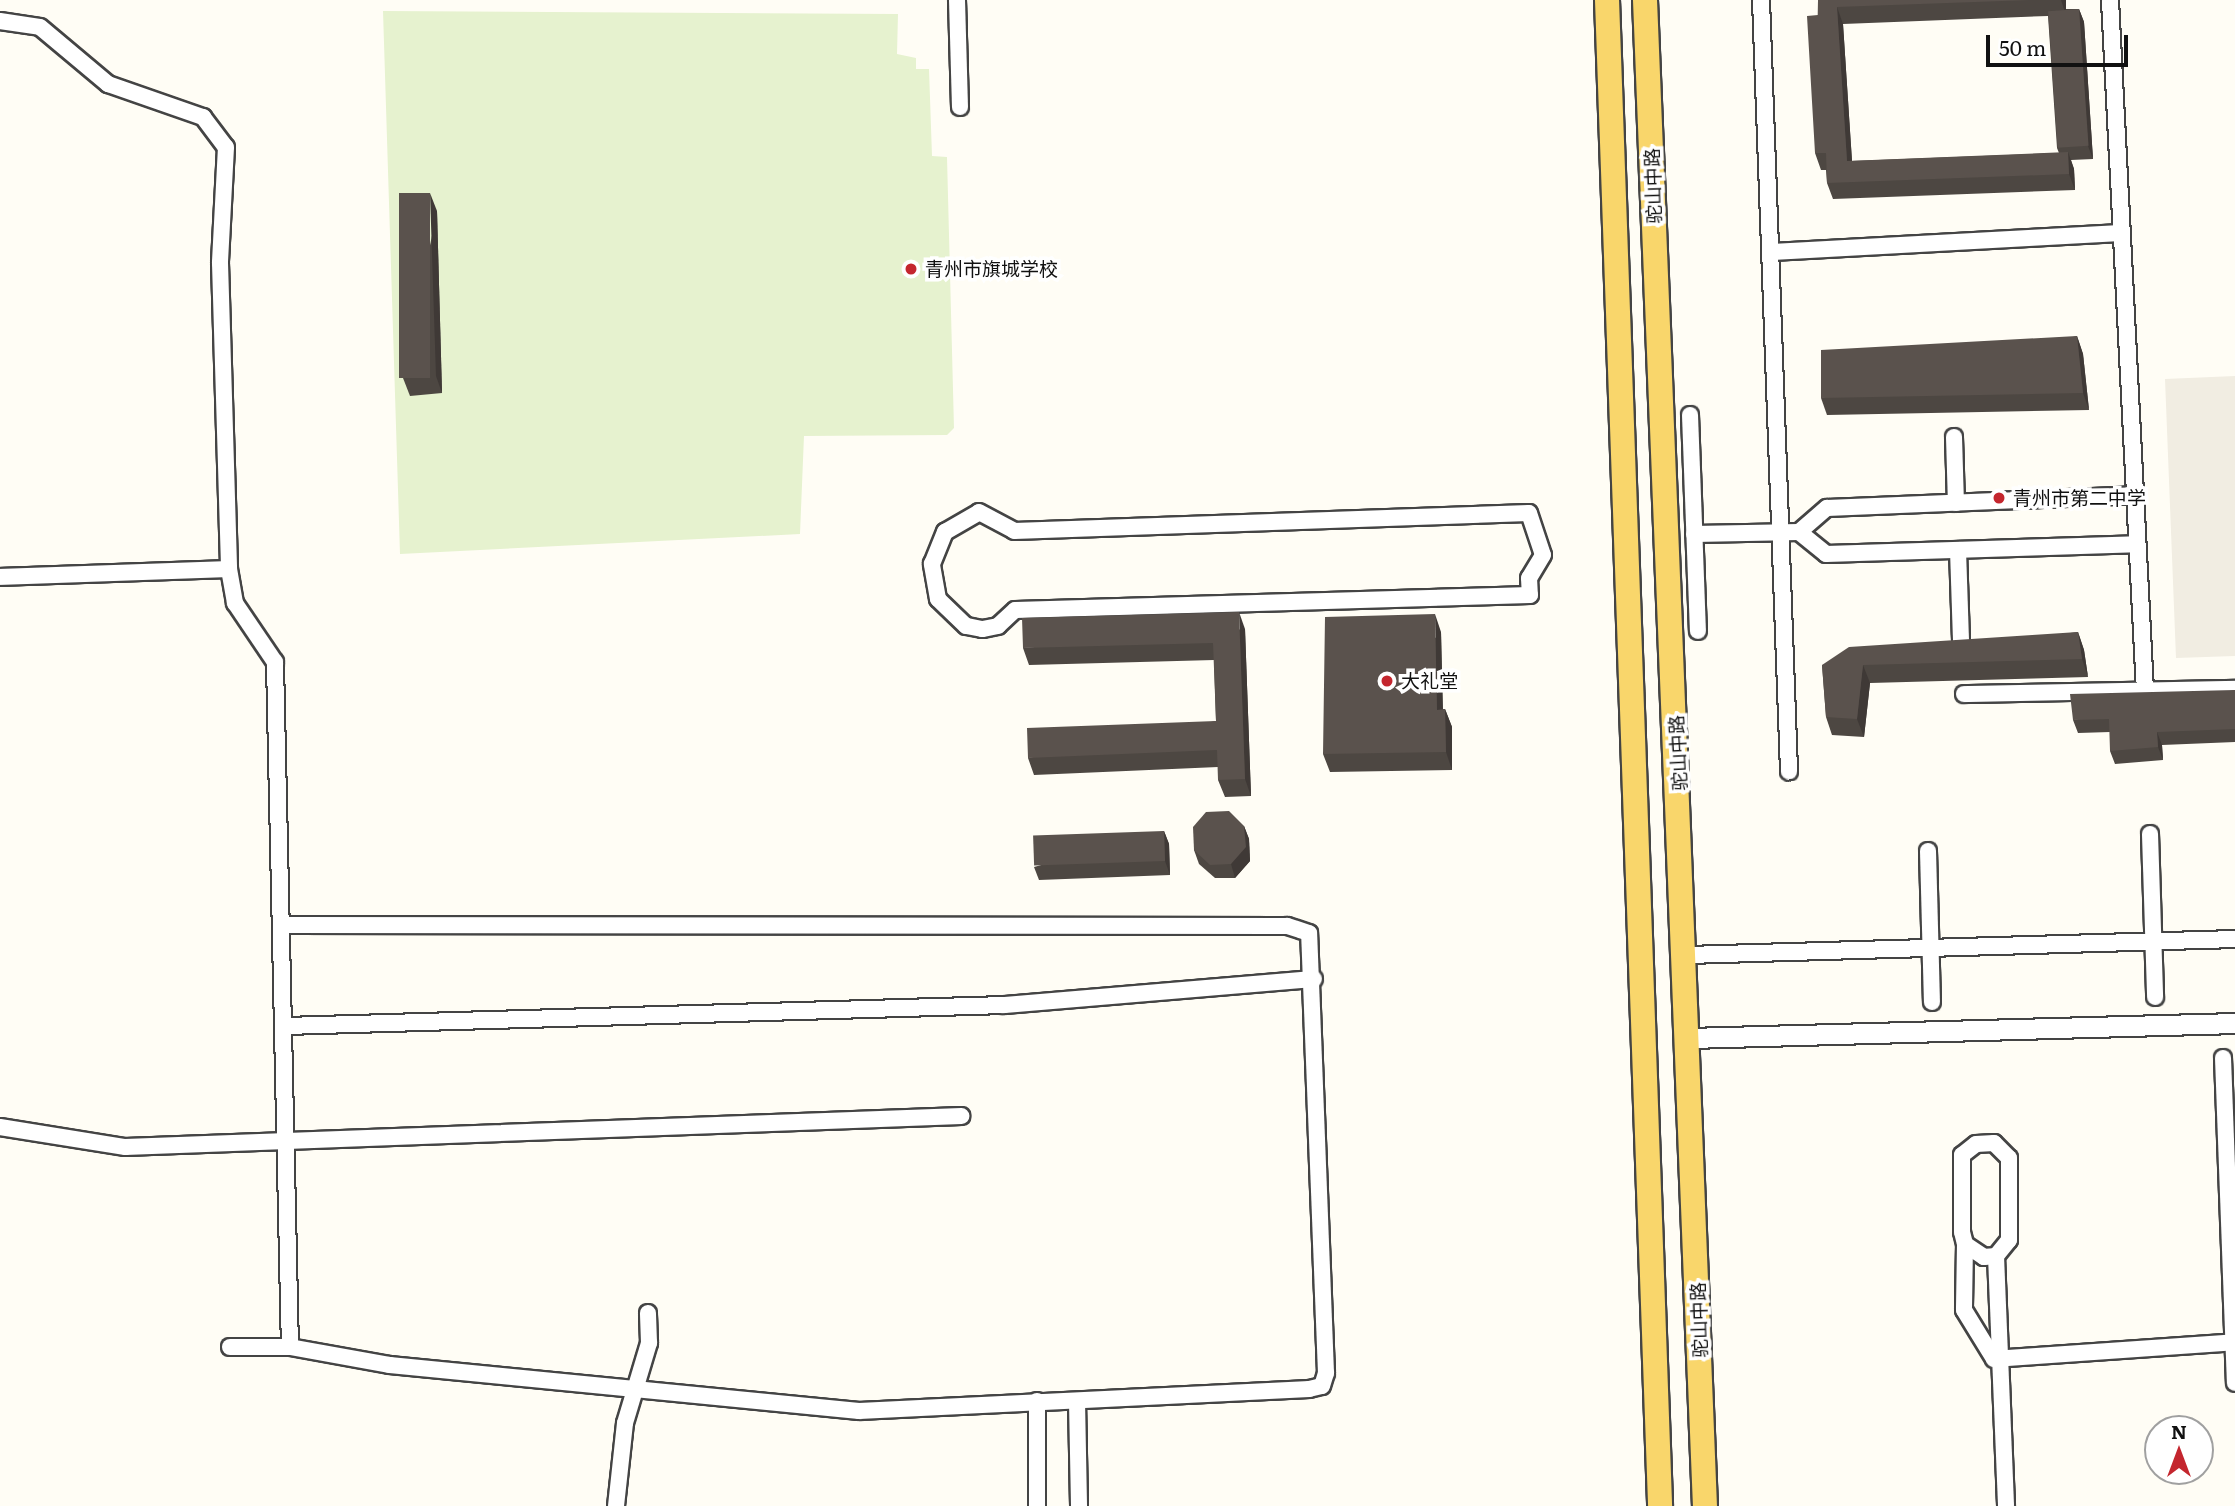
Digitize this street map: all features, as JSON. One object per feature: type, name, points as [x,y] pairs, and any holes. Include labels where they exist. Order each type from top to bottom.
[{"type":"main road","name":"驼山中路","points":[[1607,0],[1660,1506]]},
{"type":"main road","name":"驼山中路","points":[[1645,0],[1687,955],[1705,1506]]},
{"type":"street","points":[[957,0],[960,107]]},
{"type":"street","points":[[1761,0],[1789,771]]},
{"type":"street","points":[[2110,0],[2145,690]]},
{"type":"street","points":[[0,21],[40,27],[108,84],[203,117],[226,147],[220,264],[229,569],[235,603],[275,662],[285,925],[285,1144],[290,1347]]},
{"type":"street","points":[[1771,252],[2121,233]]},
{"type":"street","points":[[1690,415],[1698,631]]},
{"type":"street","points":[[1954,437],[1956,503]]},
{"type":"street","points":[[1694,534],[1798,532],[1828,508],[2134,495]]},
{"type":"street","points":[[1530,513],[1530,527],[1543,542],[1530,595],[1015,610],[998,626],[982,629],[966,626],[939,599],[932,564],[944,532],[960,519],[988,514],[1014,531],[1530,513]]},
{"type":"street","points":[[1798,532],[1826,554],[2136,544]]},
{"type":"street","points":[[1958,550],[1961,642]]},
{"type":"street","points":[[0,577],[229,569]]},
{"type":"street","points":[[1964,694],[2235,689]]},
{"type":"street","points":[[2150,834],[2155,997]]},
{"type":"street","points":[[1928,851],[1932,1002]]},
{"type":"street","points":[[230,1347],[290,1347],[390,1365],[859,1411],[1322,1386],[1324,1266],[1314,979],[1309,933],[1286,926],[285,925]]},
{"type":"street","points":[[1687,955],[2235,939]]},
{"type":"street","points":[[285,1026],[1004,1005],[1314,979]]},
{"type":"street","points":[[1689,1038],[2235,1023]]},
{"type":"street","points":[[2222,1058],[2235,1382]]},
{"type":"street","points":[[0,1127],[125,1147],[285,1144],[961,1116]]},
{"type":"street","points":[[2006,1506],[2002,1357],[1996,1256],[2009,1240],[2009,1158],[1994,1143],[1976,1143],[1962,1156],[1964,1310],[1985,1352],[2002,1357],[2234,1342]]},
{"type":"street","points":[[1965,1244],[1984,1257],[1996,1256]]},
{"type":"street","points":[[616,1506],[632,1389],[649,1343],[648,1312]]},
{"type":"street","points":[[1037,1401],[1037,1506]]},
{"type":"street","points":[[1077,1401],[1079,1506]]},
{"type":"green space","points":[[383,11],[898,14],[897,54],[916,58],[916,69],[929,69],[932,156],[947,157],[954,428],[947,435],[804,436],[800,534],[400,554]]},
{"type":"shaded area","points":[[2235,376],[2235,656],[2176,658],[2165,379]]},
{"type":"building","points":[[1818,0],[2030,0],[1837,7],[1847,161],[2068,152],[2069,174],[1827,183],[1826,153],[1815,153],[1807,16],[1818,15]]},
{"type":"building","points":[[2079,9],[2089,146],[2058,148],[2048,11]]},
{"type":"building","points":[[399,193],[430,193],[430,378],[399,378]]},
{"type":"building","points":[[2077,336],[2083,393],[1821,398],[1821,350]]},
{"type":"building","points":[[1239,612],[1245,779],[1218,780],[1217,750],[1028,758],[1027,728],[1216,721],[1213,643],[1023,648],[1022,618]]},
{"type":"building","name":"大礼堂","points":[[1435,614],[1437,710],[1445,709],[1446,752],[1323,754],[1325,617]]},
{"type":"building","points":[[2078,632],[2082,659],[1863,665],[1857,719],[1826,717],[1822,665],[1849,647]]},
{"type":"building","points":[[2235,690],[2235,729],[2157,732],[2158,747],[2110,751],[2109,719],[2073,720],[2070,694]]},
{"type":"building","points":[[1229,811],[1244,826],[1246,847],[1231,864],[1210,865],[1194,850],[1193,827],[1206,812]]},
{"type":"building","points":[[1164,831],[1165,861],[1034,866],[1033,836]]},
{"type":"place","name":"青州市旗城学校","points":[[911,269]]},
{"type":"place","name":"青州市第二中学","points":[[1999,498]]},
{"type":"place","name":"大礼堂","points":[[1387,681]]}]
